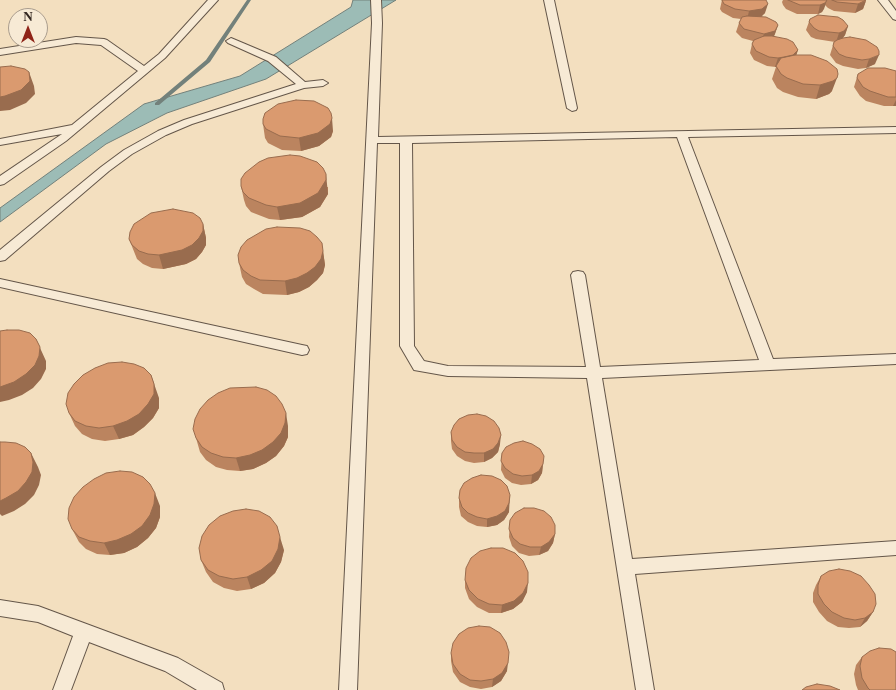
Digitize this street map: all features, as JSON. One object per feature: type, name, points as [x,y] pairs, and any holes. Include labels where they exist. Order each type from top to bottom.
[{"type":"lane","points":[[0,181],[62,139],[162,56],[213,0]]},
{"type":"lane","points":[[348,690],[377,23],[376,0]]},
{"type":"lane","points":[[548,0],[572,108]]},
{"type":"lane","points":[[883,0],[896,17]]},
{"type":"lane","points":[[0,52],[76,40],[104,42],[144,71]]},
{"type":"lane","points":[[231,40],[272,59],[303,85]]},
{"type":"lane","points":[[0,257],[105,169],[128,152],[162,133],[188,122],[303,85],[323,82]]},
{"type":"lane","points":[[0,142],[76,128]]},
{"type":"lane","points":[[371,140],[896,130]]},
{"type":"lane","points":[[682,134],[768,365]]},
{"type":"lane","points":[[406,139],[407,346],[419,366],[448,371],[595,373],[896,358]]},
{"type":"lane","points":[[578,275],[645,690]]},
{"type":"lane","points":[[0,283],[302,350]]},
{"type":"lane","points":[[625,568],[896,548]]},
{"type":"lane","points":[[0,608],[38,614],[171,664],[216,690]]},
{"type":"lane","points":[[62,690],[84,631]]},
{"type":"water","points":[[353,0],[396,0],[266,79],[167,113],[106,144],[0,222],[0,208],[144,104],[240,76],[351,7]]},
{"type":"building","points":[[722,0],[766,0],[768,4],[762,9],[749,11],[735,9],[724,4]]},
{"type":"building","points":[[788,0],[827,0],[825,3],[820,5],[800,5]]},
{"type":"building","points":[[832,0],[866,0],[858,4],[837,2]]},
{"type":"building","points":[[818,15],[838,17],[848,26],[844,31],[839,33],[819,31],[809,22],[810,19]]},
{"type":"building","points":[[742,17],[766,17],[776,22],[778,25],[775,31],[764,34],[744,29],[739,23]]},
{"type":"building","points":[[764,36],[787,39],[793,42],[798,50],[793,55],[778,58],[769,57],[756,51],[752,44],[754,40]]},
{"type":"building","points":[[850,37],[866,40],[877,47],[879,55],[862,60],[839,54],[833,46],[834,42]]},
{"type":"building","points":[[795,55],[811,55],[827,61],[837,69],[837,78],[833,81],[820,85],[803,84],[787,78],[781,74],[776,66],[781,58]]},
{"type":"building","points":[[11,66],[25,69],[29,72],[30,81],[21,90],[0,97],[0,67]]},
{"type":"building","points":[[868,68],[885,68],[896,71],[896,97],[888,97],[863,87],[857,78],[858,74]]},
{"type":"building","points":[[296,100],[314,101],[328,108],[332,118],[330,124],[318,133],[299,138],[280,136],[266,129],[263,124],[265,113],[278,104]]},
{"type":"building","points":[[290,155],[300,156],[317,162],[323,168],[326,174],[326,180],[318,193],[300,203],[277,207],[266,205],[249,198],[243,192],[241,179],[245,173],[259,162],[268,158]]},
{"type":"building","points":[[173,209],[193,213],[200,218],[203,224],[203,231],[192,245],[182,250],[159,255],[139,251],[132,245],[129,239],[130,232],[134,224],[151,213]]},
{"type":"building","points":[[277,227],[300,228],[310,231],[322,243],[323,251],[321,259],[315,267],[297,278],[285,281],[260,280],[243,270],[239,263],[238,255],[241,247],[247,240],[266,229]]},
{"type":"building","points":[[19,330],[30,333],[36,339],[40,347],[39,356],[35,365],[26,374],[14,382],[0,387],[0,331]]},
{"type":"building","points":[[122,362],[134,364],[144,368],[151,375],[154,384],[154,394],[148,404],[139,414],[127,421],[113,426],[99,428],[86,426],[75,421],[69,413],[66,404],[68,393],[74,384],[83,375],[95,368],[108,363]]},
{"type":"building","points":[[256,387],[267,390],[276,396],[286,413],[285,423],[281,433],[273,442],[262,450],[250,455],[236,458],[223,457],[211,453],[202,447],[196,438],[193,429],[195,419],[200,409],[208,400],[218,393],[230,388]]},
{"type":"building","points":[[477,414],[486,416],[494,421],[499,428],[501,435],[498,443],[493,449],[484,453],[465,452],[457,447],[452,440],[451,432],[459,419],[468,415]]},
{"type":"building","points":[[523,441],[540,449],[544,456],[543,464],[539,471],[532,475],[522,476],[513,474],[505,468],[501,461],[502,453],[506,447]]},
{"type":"building","points":[[0,442],[16,443],[25,447],[31,453],[33,462],[32,472],[26,482],[18,491],[0,501]]},
{"type":"building","points":[[120,471],[132,472],[143,477],[150,484],[155,493],[154,504],[150,515],[142,526],[131,534],[117,540],[104,543],[90,541],[79,537],[72,529],[68,519],[69,508],[74,497],[83,487],[94,479],[106,473]]},
{"type":"building","points":[[481,475],[492,476],[501,480],[507,486],[510,495],[509,503],[505,511],[497,516],[487,519],[468,513],[462,507],[459,498],[460,490],[464,483]]},
{"type":"building","points":[[524,508],[534,508],[544,511],[551,517],[555,525],[555,534],[549,542],[541,547],[530,547],[520,544],[513,538],[509,529],[510,520],[515,513]]},
{"type":"building","points":[[246,509],[259,511],[270,517],[277,526],[280,537],[278,549],[272,561],[261,570],[247,577],[233,579],[219,576],[208,570],[201,560],[199,548],[202,536],[209,525],[220,516],[233,511]]},
{"type":"building","points":[[491,548],[503,548],[515,553],[523,561],[528,572],[528,583],[523,593],[514,601],[502,605],[489,604],[478,599],[469,590],[465,580],[466,568],[471,558],[480,551]]},
{"type":"building","points":[[839,569],[850,571],[861,576],[875,594],[876,604],[873,612],[865,618],[855,620],[844,618],[832,612],[824,604],[818,594],[818,585],[821,576],[829,571]]},
{"type":"building","points":[[479,626],[490,627],[500,633],[506,642],[509,652],[508,663],[502,673],[493,679],[481,681],[470,680],[460,674],[453,664],[451,653],[453,643],[459,634],[468,628]]},
{"type":"building","points":[[879,648],[891,649],[896,652],[896,690],[870,690],[862,678],[860,666],[862,657],[870,651]]},
{"type":"building","points":[[817,684],[830,686],[840,690],[802,690],[806,687]]},
{"type":"waterway","points":[[157,104],[208,61],[249,0]]}]
